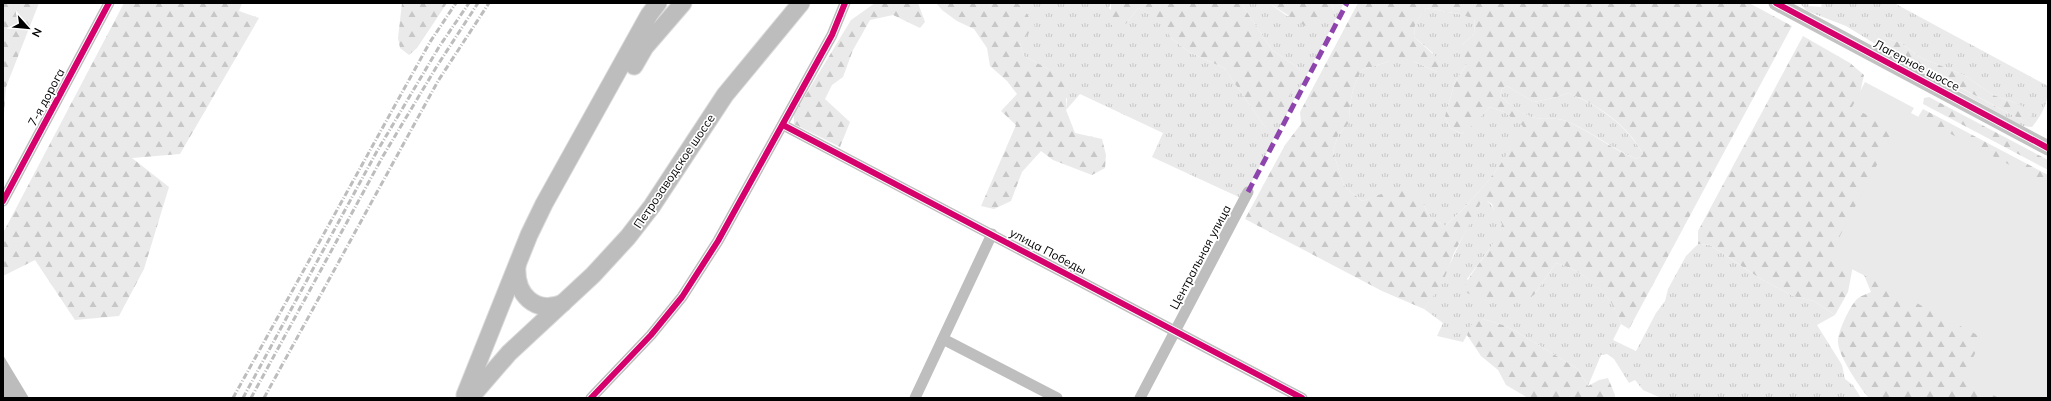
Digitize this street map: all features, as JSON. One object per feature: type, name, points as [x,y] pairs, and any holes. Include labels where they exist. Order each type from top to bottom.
[{"type":"main road","points":[[463,398],[520,256],[544,204],[649,15],[658,3]]},
{"type":"main road","points":[[575,149],[606,115],[645,47],[683,3]]},
{"type":"main road","name":"Петрозаводское шоссе","points":[[470,398],[508,353],[530,331],[565,302],[593,275],[633,230],[652,206],[725,95],[801,3]]},
{"type":"main road","points":[[520,256],[516,277],[519,287],[525,296],[534,303],[544,306],[555,306],[565,302]]},
{"type":"street","name":"7-я дорога","points":[[3,201],[109,3]]},
{"type":"street","points":[[591,398],[651,336],[682,297],[718,241],[783,125],[832,35],[845,3]]},
{"type":"street","name":"Лагерное шоссе","points":[[1776,3],[2048,148]]},
{"type":"street","name":"улица Победы","points":[[783,125],[1302,398]]},
{"type":"street","name":"Центральная улица","points":[[1140,398],[1248,192]]},
{"type":"street","points":[[915,398],[992,234]]},
{"type":"street","points":[[943,339],[1057,398]]},
{"type":"green space","points":[[3,3],[39,3],[6,87],[3,128]]},
{"type":"green space","points":[[124,3],[242,3],[239,11],[259,18],[180,154],[132,158],[169,187],[144,269],[119,316],[75,320],[35,260],[3,276],[3,233]]},
{"type":"green space","points":[[402,3],[447,3],[417,48],[409,55],[400,48],[398,38]]},
{"type":"green space","points":[[875,3],[918,3],[925,22],[920,28],[893,15],[870,20],[853,50],[843,77],[832,85],[825,99],[850,122],[840,147],[794,124],[794,114],[851,20]]},
{"type":"green space","points":[[936,3],[1017,3],[1022,7],[1035,26],[1020,43],[1024,56],[1048,69],[1066,84],[1066,110],[1075,133],[1102,139],[1106,155],[1105,168],[1092,175],[1053,160],[1041,151],[1022,172],[1011,201],[994,209],[981,206],[1016,125],[1001,111],[1017,94],[1007,81],[990,66],[987,48],[974,29],[957,21],[942,10]]},
{"type":"green space","points":[[1017,3],[1111,3],[1109,8],[1126,24],[1138,8],[1161,20],[1172,39],[1189,52],[1224,68],[1265,127],[1300,69],[1272,50],[1241,3],[1269,3],[1287,16],[1334,11],[1331,3],[1344,3],[1243,199],[1152,157],[1163,133],[1080,94],[1066,110],[1067,99],[1048,69],[1024,56],[1020,43],[1022,7]]},
{"type":"green space","points":[[1111,3],[1241,3],[1272,50],[1300,69],[1283,114],[1265,127],[1224,68],[1189,52],[1172,39],[1160,20],[1138,8],[1126,24],[1111,25]]},
{"type":"green space","points":[[1269,3],[1331,3],[1334,11],[1305,26]]},
{"type":"green space","points":[[1358,3],[1749,3],[1792,26],[1629,329],[1621,324],[1612,303],[1605,294],[1587,278],[1556,263],[1534,295],[1524,300],[1485,301],[1463,291],[1472,274],[1494,242],[1502,224],[1496,216],[1492,204],[1487,201],[1482,201],[1454,253],[1443,282],[1424,309],[1382,291],[1245,219],[1285,145],[1301,124],[1300,112]],"holes":[[[1426,8],[1459,14],[1475,19],[1474,34],[1462,45],[1460,54],[1467,64],[1455,82],[1445,116],[1450,128],[1462,134],[1490,107],[1504,112],[1523,126],[1516,140],[1489,180],[1468,204],[1445,226],[1431,218],[1423,204],[1410,191],[1395,189],[1362,201],[1344,186],[1333,152],[1338,135],[1349,123],[1352,95],[1362,70],[1390,61],[1413,61],[1437,72],[1443,63],[1414,37],[1415,24]],[[1507,86],[1534,102],[1568,93],[1590,103],[1601,109],[1620,125],[1637,144],[1643,154],[1637,159],[1610,146],[1566,121],[1559,119],[1536,118],[1526,115],[1500,96],[1502,89]]]},
{"type":"green space","points":[[1800,3],[1808,3],[1809,6],[1821,7],[1822,3],[1894,3],[2048,86],[2044,108],[2032,127],[2022,126],[1890,53],[1846,26],[1807,11]],"holes":[[[1883,37],[1901,43],[1919,57],[1964,75],[1993,95],[2016,103],[2024,121],[1895,54]]]},
{"type":"green space","points":[[1426,8],[1475,18],[1474,34],[1462,45],[1467,64],[1455,82],[1445,116],[1450,128],[1462,134],[1490,107],[1504,112],[1524,126],[1516,141],[1489,180],[1445,226],[1431,218],[1423,204],[1377,196],[1362,201],[1344,186],[1333,152],[1338,135],[1349,123],[1352,95],[1362,70],[1390,61],[1413,61],[1437,72],[1433,53],[1414,37],[1415,24]]},
{"type":"green space","points":[[1803,36],[1850,63],[1864,75],[1860,93],[1900,128],[1857,245],[1848,292],[1835,315],[1814,301],[1793,296],[1761,279],[1710,245],[1698,244],[1698,231]]},
{"type":"green space","points":[[1883,37],[1901,43],[1919,57],[1964,75],[1993,95],[2016,103],[2030,110],[2032,116],[2024,121],[1896,54],[1882,45]]},
{"type":"green space","points":[[1865,82],[1914,108],[1911,113],[2048,185],[2048,398],[1999,398],[1962,379],[1983,338],[1829,257],[1895,130],[1852,107]]},
{"type":"green space","points":[[1507,86],[1534,102],[1568,93],[1579,98],[1611,117],[1629,134],[1643,154],[1637,159],[1566,121],[1559,119],[1536,118],[1526,115],[1500,96],[1502,89]]},
{"type":"green space","points":[[1929,97],[2048,160],[2048,170],[1923,104],[1924,98]]},
{"type":"green space","points":[[1923,109],[2048,175],[2048,193],[1918,117]]},
{"type":"green space","points":[[1482,201],[1487,201],[1489,203],[1502,224],[1499,236],[1467,279],[1485,301],[1534,295],[1556,263],[1587,278],[1605,294],[1612,303],[1621,324],[1613,340],[1636,351],[1656,313],[1665,301],[1668,289],[1686,256],[1698,244],[1710,245],[1761,279],[1793,296],[1814,301],[1835,315],[1817,325],[1842,365],[1845,379],[1853,385],[1861,398],[1661,398],[1643,390],[1635,380],[1629,383],[1614,359],[1607,354],[1601,355],[1588,386],[1578,369],[1517,332],[1503,325],[1483,319],[1467,335],[1463,342],[1437,336],[1443,323],[1424,309],[1447,270],[1474,214]]},
{"type":"green space","points":[[1875,270],[2001,338],[2014,398],[1869,398],[1860,387],[1845,362],[1841,354],[1838,341],[1842,325],[1854,302],[1860,297],[1871,292],[1864,275]]},
{"type":"green space","points":[[1483,319],[1503,325],[1517,332],[1578,369],[1588,386],[1599,380],[1608,378],[1615,398],[1528,398],[1506,385],[1498,370],[1481,356],[1467,335],[1471,325]]},
{"type":"shaded area","points":[[3,355],[29,398],[3,398]]},
{"type":"railway","points":[[233,398],[430,42],[456,3]]},
{"type":"railway","points":[[243,398],[376,153],[439,47],[469,3]]},
{"type":"railway","points":[[251,398],[383,156],[437,66],[478,3]]},
{"type":"railway","points":[[264,398],[438,81],[489,3]]},
{"type":"marked path","points":[[1248,192],[1347,3]]},
{"type":"cycle path","points":[[3,201],[109,3]]},
{"type":"cycle path","points":[[591,398],[651,335],[682,297],[718,241],[832,35],[845,3]]},
{"type":"cycle path","points":[[1776,3],[2048,148]]},
{"type":"cycle path","points":[[783,125],[1302,398]]}]
